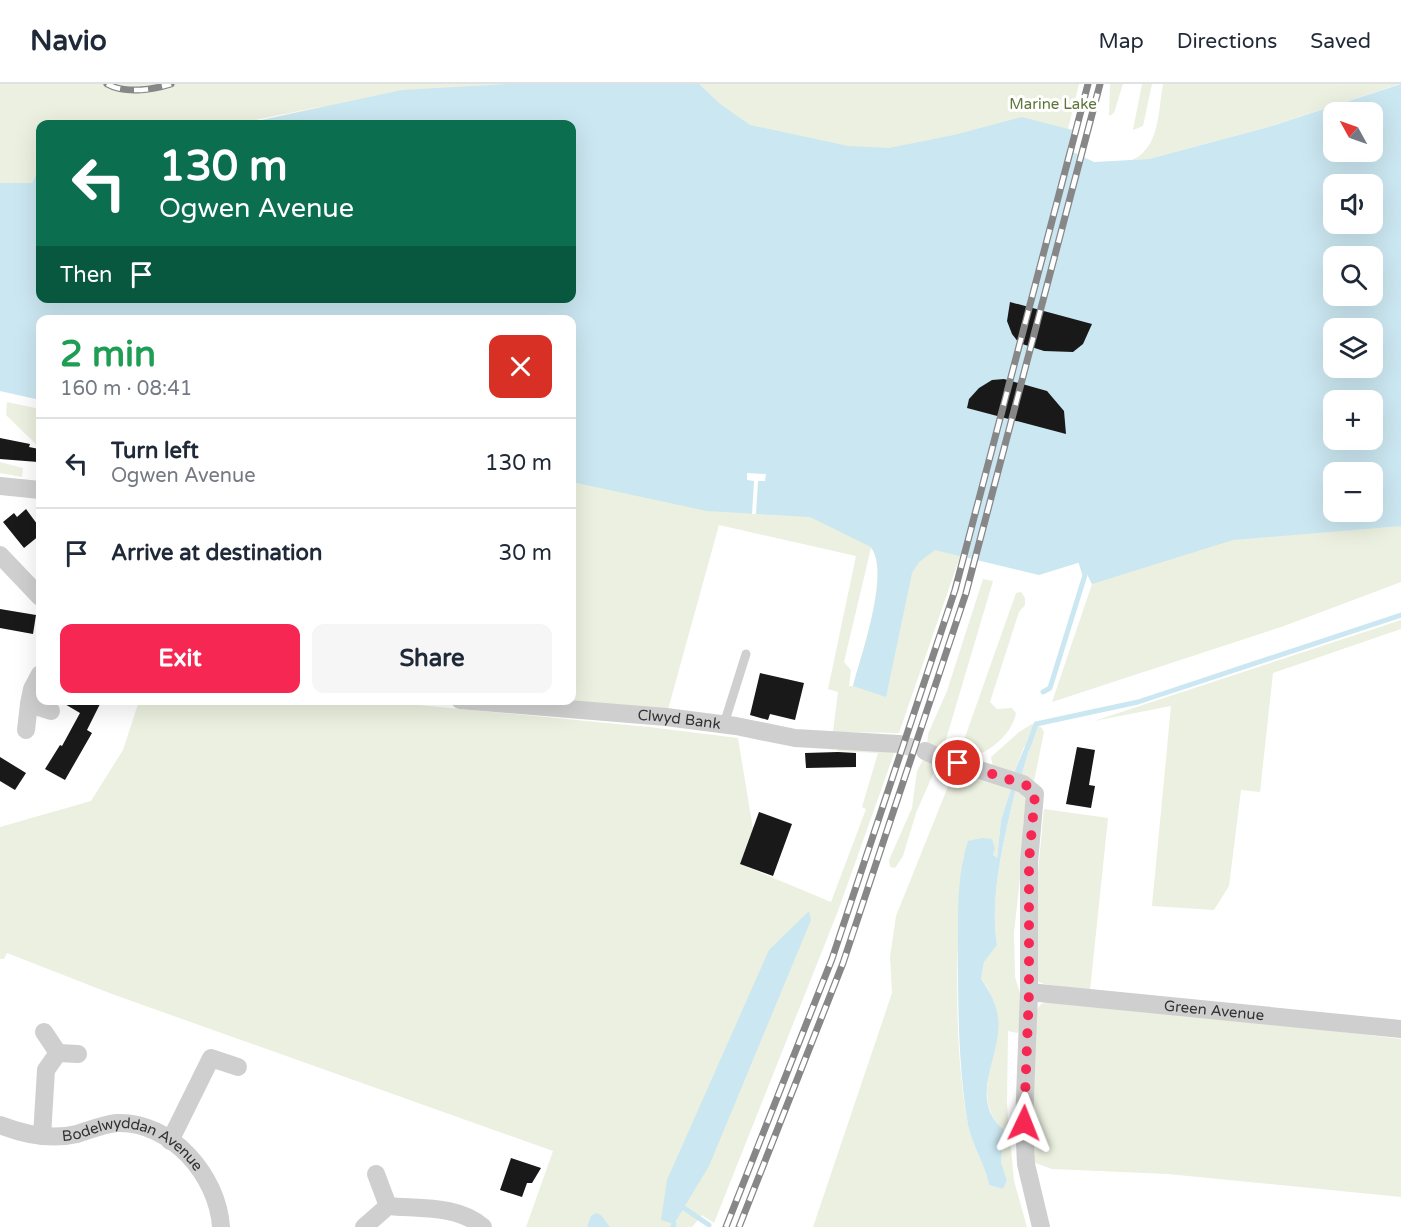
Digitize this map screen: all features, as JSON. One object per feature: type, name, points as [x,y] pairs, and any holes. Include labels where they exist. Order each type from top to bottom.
[{"type":"street","points":[[0,486],[36,490]]},
{"type":"street","points":[[0,555],[36,593]]},
{"type":"street","points":[[26,730],[32,689],[36,682]]},
{"type":"street","points":[[29,704],[51,711]]},
{"type":"street","name":"Clwyd Bank","points":[[521,705],[666,717],[724,724],[795,738],[899,744]]},
{"type":"street","points":[[958,763],[1023,784],[1030,787],[1035,794],[1029,861],[1029,992],[1024,1123],[1026,1164],[1041,1227]]},
{"type":"street","name":"Green Avenue","points":[[1029,992],[1401,1029]]},
{"type":"street","points":[[44,1032],[58,1053]]},
{"type":"street","points":[[170,1141],[214,1050],[238,1067]]},
{"type":"street","points":[[58,1053],[78,1054]]},
{"type":"street","points":[[42,1136],[46,1070],[58,1053]]},
{"type":"street","name":"Bodelwyddan Avenue","points":[[0,1125],[42,1136],[73,1134],[115,1123],[129,1124],[170,1141],[196,1162],[207,1177],[214,1195],[221,1227]]},
{"type":"street","points":[[376,1174],[388,1206]]},
{"type":"street","points":[[364,1227],[388,1206],[458,1212],[472,1218],[483,1227]]},
{"type":"lane","points":[[724,724],[746,654]]},
{"type":"green space","name":"Marine Lake","points":[[0,84],[1079,84],[1068,129],[1072,130],[1061,173],[576,124],[576,120],[262,120],[328,105],[255,120],[36,120],[36,180],[32,183],[0,184]]},
{"type":"green space","points":[[1110,84],[1123,84],[1114,113],[1109,116]]},
{"type":"green space","points":[[1142,84],[1152,84],[1143,126],[1133,130]]},
{"type":"green space","points":[[1163,84],[1400,84],[1345,102],[1323,102],[1323,109],[1265,128],[1149,159],[1132,160],[1148,147],[1153,138]]},
{"type":"green space","points":[[7,402],[36,408],[36,444],[6,415]]},
{"type":"green space","points":[[1401,432],[1401,582],[1284,626],[1052,702],[1092,584],[1081,562],[1323,464],[1323,522],[1383,522],[1383,462],[1327,462],[1357,450],[1383,450],[1383,439]]},
{"type":"green space","points":[[576,445],[966,539],[899,733],[833,732],[838,692],[828,689],[856,556],[719,525],[667,713],[576,701]],"holes":[[[871,548],[876,559],[876,594],[867,635],[853,686],[849,686],[851,670],[844,662]]]},
{"type":"green space","points":[[0,462],[23,468],[22,477],[0,473]]},
{"type":"green space","points":[[983,579],[993,581],[944,746],[939,750],[927,746],[928,734],[947,691]]},
{"type":"green space","points":[[1021,592],[1025,598],[1025,605],[1019,612],[990,702],[997,709],[1012,708],[1016,713],[1013,722],[1002,738],[986,751],[977,755],[958,757],[1016,593]]},
{"type":"green space","points":[[1401,620],[1401,629],[1273,673],[1260,792],[1241,790],[1229,886],[1214,910],[1152,906],[1171,706],[1094,721]]},
{"type":"green space","points":[[138,705],[418,705],[649,727],[738,738],[753,829],[740,864],[831,902],[866,809],[862,807],[878,753],[837,751],[837,745],[896,748],[838,911],[714,1223],[702,1215],[692,1227],[610,1227],[602,1216],[587,1227],[526,1227],[553,1151],[112,994],[7,953],[4,959],[0,959],[0,827],[91,801],[123,750]]},
{"type":"green space","points":[[1032,724],[1041,727],[1044,732],[1034,781],[1021,777],[1031,743],[1024,747],[1013,775],[993,767],[991,757],[1019,732]]},
{"type":"green space","points":[[924,758],[936,762],[937,765],[916,813],[903,856],[895,868],[890,867],[889,860],[912,808],[917,771]]},
{"type":"green space","points":[[955,769],[1012,786],[1001,820],[997,858],[993,855],[995,849],[963,857],[957,991],[960,1058],[968,1125],[989,1185],[1003,1189],[1007,1181],[1001,1162],[1004,1130],[991,1112],[987,1092],[995,1047],[994,1018],[988,988],[981,979],[984,962],[997,945],[995,906],[997,886],[1003,845],[1016,788],[1026,790],[1028,809],[1023,822],[1024,841],[1014,933],[1015,977],[1021,996],[1020,1029],[1017,1033],[1008,1031],[1007,1105],[1014,1181],[1027,1227],[813,1227],[892,993],[890,957],[896,916]]},
{"type":"green space","points":[[1044,809],[1108,818],[1090,990],[1044,984],[1035,980],[1033,926]]},
{"type":"green space","points":[[1047,1002],[1251,1021],[1401,1039],[1401,1197],[1168,1174],[1052,1169],[1032,1162],[1034,1013],[1041,1004]]},
{"type":"water","points":[[508,84],[699,84],[720,104],[750,125],[848,146],[889,148],[954,135],[1022,117],[1072,130],[1067,149],[1094,162],[1149,159],[1265,128],[1323,109],[1323,162],[1383,162],[1383,102],[1345,102],[1401,84],[1401,526],[1233,540],[1092,584],[1081,562],[1039,575],[935,550],[919,562],[912,573],[886,697],[853,686],[876,594],[878,575],[876,559],[871,547],[810,517],[707,511],[576,483],[576,315],[36,315],[36,399],[0,391],[0,183],[32,183],[36,175],[36,303],[576,303],[576,120],[263,120],[402,90]]},
{"type":"water","points":[[1027,742],[1031,743],[1021,777],[1013,775]]},
{"type":"water","points":[[1012,786],[1016,788],[1003,845],[995,906],[997,945],[984,962],[981,979],[992,997],[998,1017],[996,1047],[987,1090],[988,1104],[993,1118],[1004,1130],[1001,1162],[1007,1181],[1003,1189],[989,1185],[968,1125],[959,1036],[958,907],[960,880],[968,841],[982,838],[992,839],[995,849],[993,855],[997,858],[1001,820]]},
{"type":"water","points":[[809,911],[811,920],[709,1166],[674,1224],[661,1220],[667,1180],[769,950]]},
{"type":"water","points":[[597,1213],[610,1227],[587,1227],[591,1216]]},
{"type":"pier","points":[[747,473],[766,474],[765,481],[758,481],[756,514],[752,514],[754,481],[747,480]]},
{"type":"building","points":[[1010,302],[1092,324],[1083,344],[1073,352],[1044,351],[1019,343],[1012,334],[1007,321]]},
{"type":"building","points":[[1004,379],[1047,391],[1064,411],[1066,434],[967,408],[969,399],[979,388],[992,380]]},
{"type":"building","points":[[0,438],[30,444],[29,447],[36,448],[36,462],[0,459]]},
{"type":"building","points":[[26,509],[36,523],[36,538],[24,548],[3,522],[14,513],[17,517]]},
{"type":"building","points":[[0,609],[36,615],[33,634],[0,628]]},
{"type":"building","points":[[760,673],[804,683],[795,720],[770,714],[768,720],[750,715]]},
{"type":"building","points":[[66,705],[100,705],[87,730],[92,733],[65,780],[45,769],[60,745],[62,746],[80,713]]},
{"type":"building","points":[[1077,747],[1095,750],[1089,785],[1095,786],[1091,808],[1066,804]]},
{"type":"building","points":[[805,753],[856,753],[856,767],[806,768]]},
{"type":"building","points":[[0,757],[26,773],[15,790],[0,781]]},
{"type":"building","points":[[759,812],[792,824],[773,876],[740,864]]},
{"type":"building","points":[[511,1158],[541,1168],[532,1183],[527,1183],[522,1197],[500,1190]]},
{"type":"waterway","points":[[1043,692],[1050,688],[1085,575],[1081,562]]},
{"type":"waterway","points":[[1028,747],[1036,724],[1138,702],[1401,615]]},
{"type":"waterway","points":[[684,1208],[709,1225]]},
{"type":"tunnel","points":[[899,744],[925,751]]},
{"type":"tram line","points":[[107,84],[130,90],[171,84]]},
{"type":"railway","points":[[107,84],[130,90],[171,84]]},
{"type":"railway","points":[[726,1227],[832,959],[955,590],[1088,84]]},
{"type":"railway","points":[[739,1227],[843,963],[966,593],[1100,84]]},
{"type":"route","points":[[958,763],[1023,784],[1030,787],[1035,794],[1029,861],[1029,992],[1024,1123]]}]
